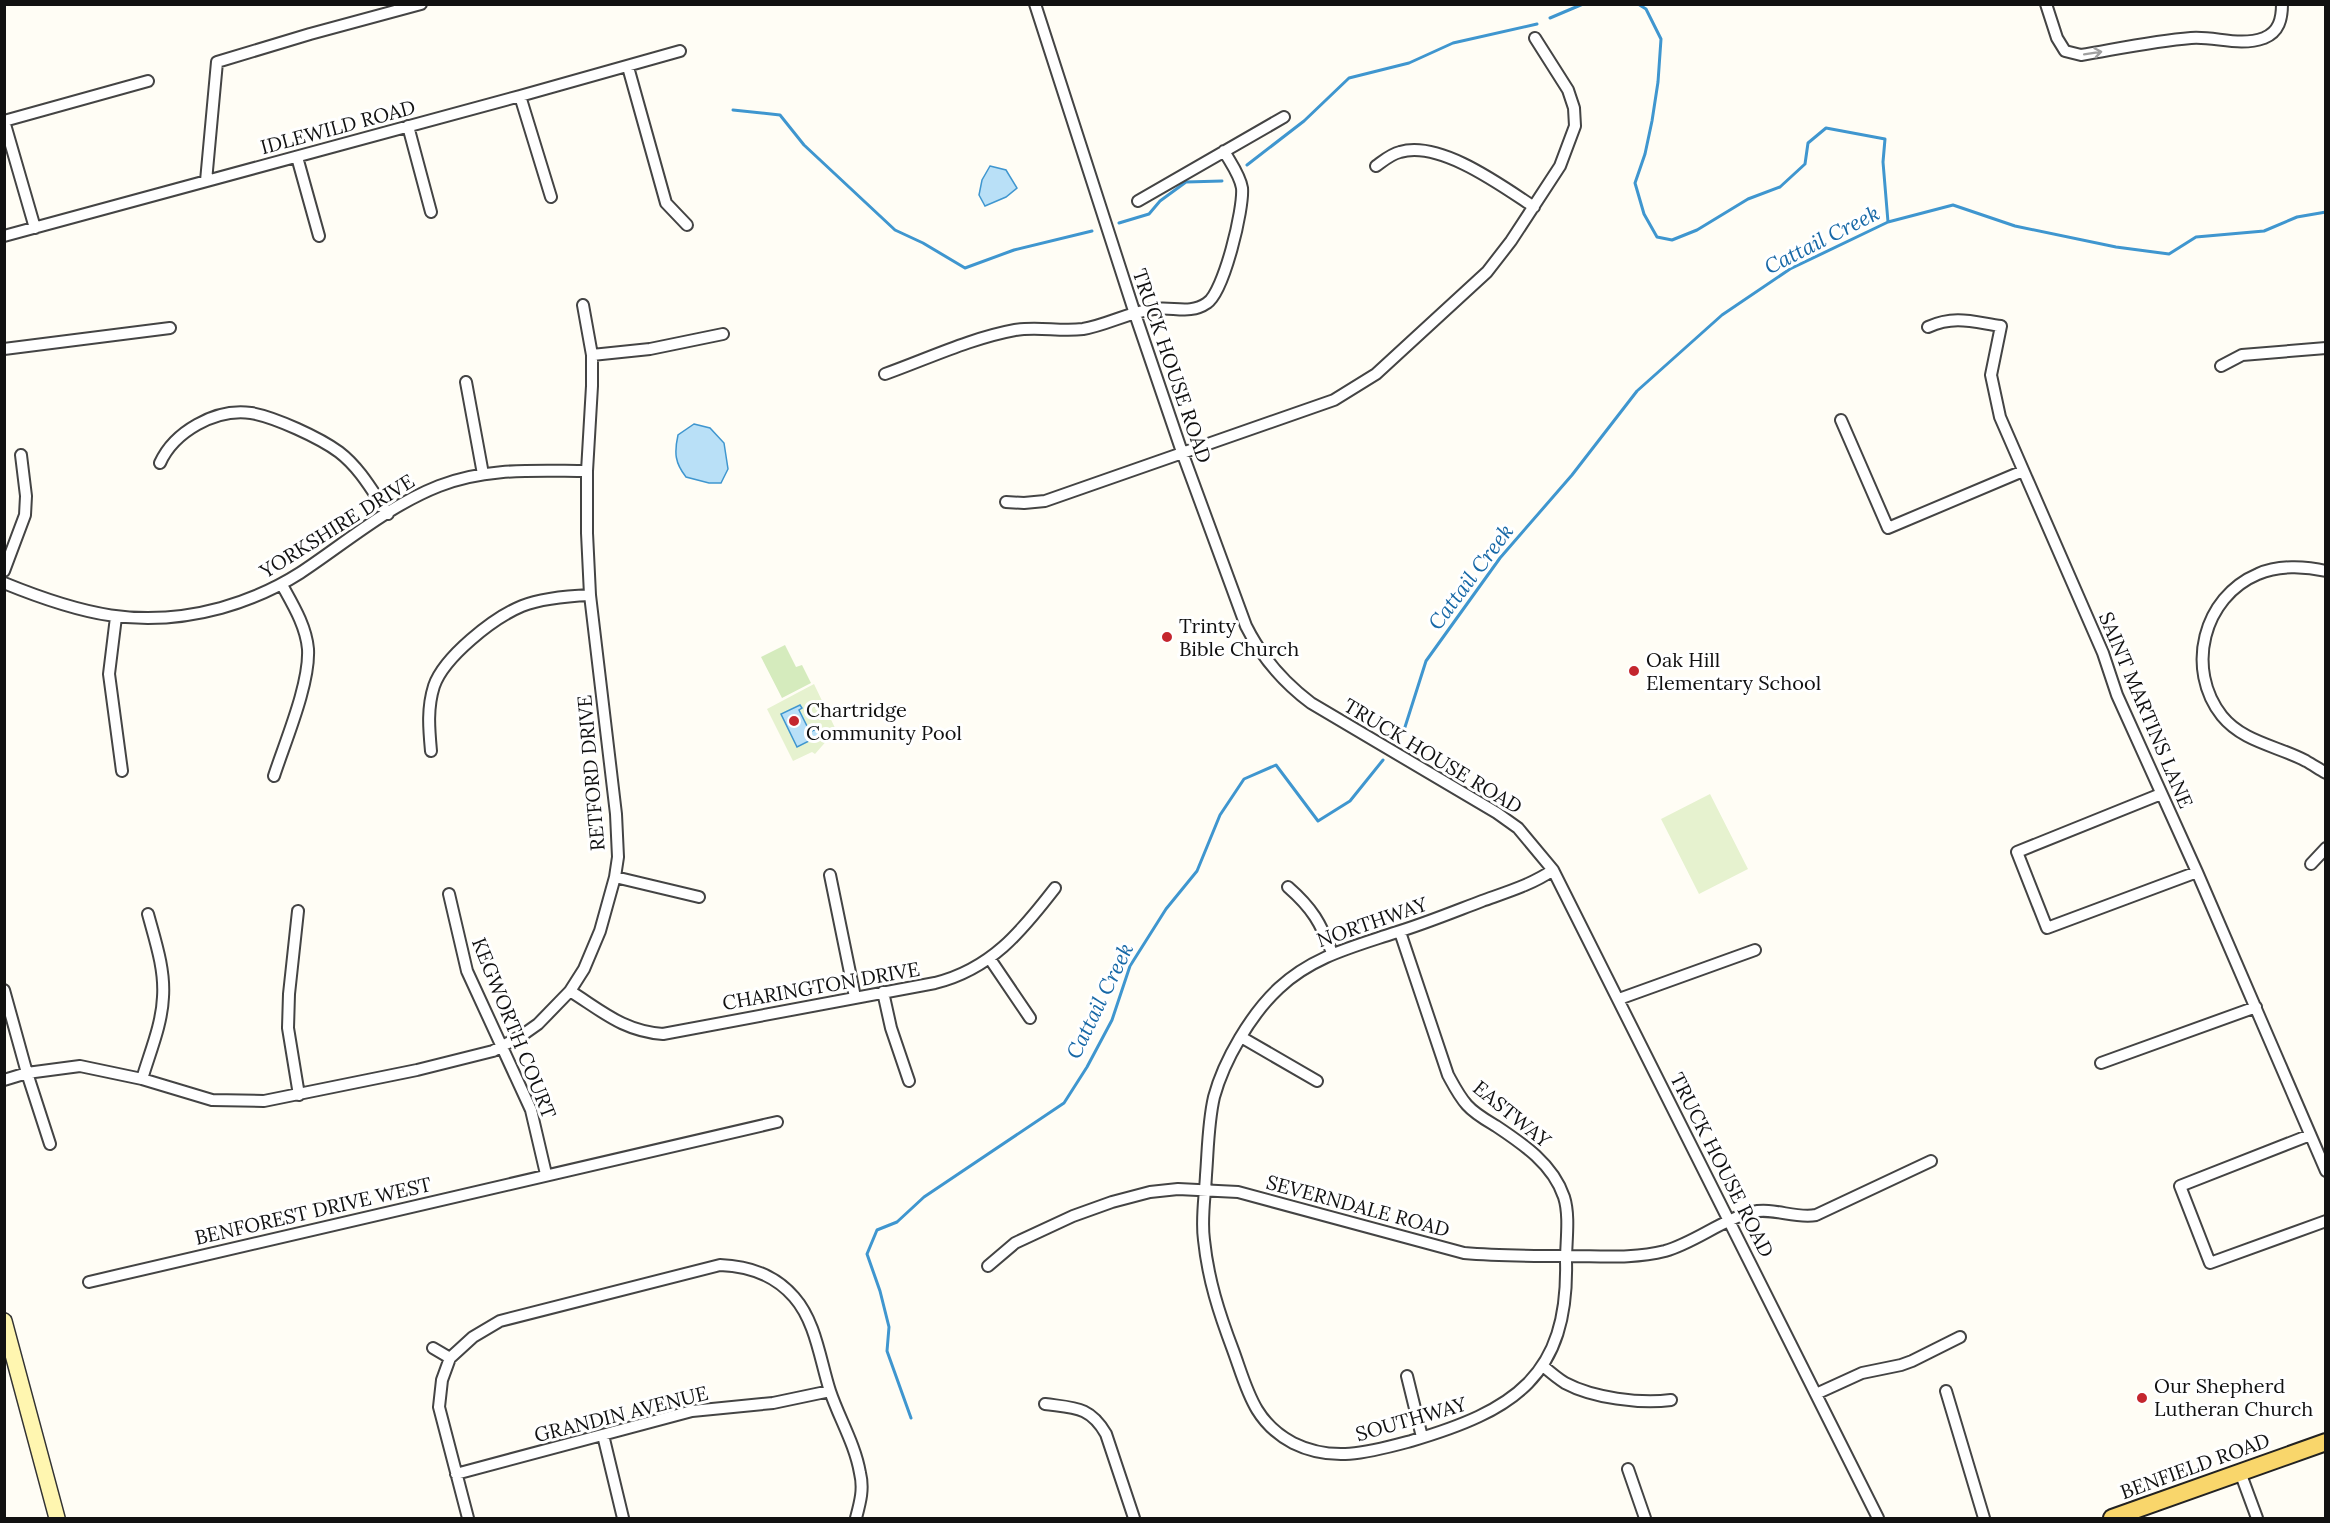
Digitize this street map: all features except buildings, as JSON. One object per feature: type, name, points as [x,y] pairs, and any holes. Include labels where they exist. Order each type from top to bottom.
[{"type":"main road","points":[[4,1321],[57,1518]]},
{"type":"main road","name":"BENFIELD ROAD","points":[[2112,1518],[2148,1512],[2240,1472],[2325,1442]]},
{"type":"street","points":[[206,181],[217,62],[421,4]]},
{"type":"street","name":"TRUCK HOUSE ROAD","points":[[1035,4],[1182,452],[1246,626],[1264,659],[1311,703],[1497,813],[1518,828],[1553,870],[1878,1518]]},
{"type":"street","points":[[2046,4],[2057,38],[2065,51],[2081,55],[2193,38],[2244,42],[2263,38],[2277,29],[2282,16],[2282,4]]},
{"type":"street","points":[[1006,502],[1045,501],[1335,400],[1376,374],[1487,272],[1511,241],[1560,166],[1575,126],[1574,108],[1568,90],[1535,38]]},
{"type":"street","name":"IDLEWILD ROAD","points":[[4,236],[680,51]]},
{"type":"street","points":[[628,67],[666,203],[687,225]]},
{"type":"street","points":[[34,228],[5,121],[148,81]]},
{"type":"street","points":[[520,96],[551,197]]},
{"type":"street","points":[[1138,201],[1284,117]]},
{"type":"street","points":[[408,126],[431,212]]},
{"type":"street","points":[[1376,166],[1400,152],[1409,150],[1441,154],[1489,177],[1534,207]]},
{"type":"street","points":[[885,374],[996,334],[1039,328],[1063,331],[1085,329],[1156,308],[1191,310],[1213,299],[1240,214],[1241,201],[1242,187],[1239,177],[1224,151]]},
{"type":"street","points":[[297,157],[319,236]]},
{"type":"street","name":"RETFORD DRIVE","points":[[4,1080],[27,1073],[80,1066],[142,1078],[212,1100],[264,1101],[469,1059],[503,1047],[538,1024],[570,991],[593,951],[615,877],[618,856],[616,814],[590,595],[587,471],[592,386],[591,355],[583,305]]},
{"type":"street","name":"SAINT MARTINS LANE","points":[[1928,327],[1944,320],[1958,319],[2001,326],[1992,363],[1992,386],[2000,417],[2103,653],[2117,695],[2256,1007],[2325,1171]]},
{"type":"street","points":[[4,349],[171,328]]},
{"type":"street","points":[[591,355],[650,349],[723,334]]},
{"type":"street","points":[[2221,366],[2242,355],[2325,348]]},
{"type":"street","points":[[466,382],[483,474]]},
{"type":"street","points":[[160,463],[166,449],[173,441],[197,426],[218,417],[251,413],[292,426],[339,452],[362,476],[388,514]]},
{"type":"street","points":[[1841,420],[1888,528],[2023,471]]},
{"type":"street","points":[[4,571],[25,515],[21,455]]},
{"type":"street","name":"YORKSHIRE DRIVE","points":[[4,583],[51,602],[116,617],[157,619],[189,616],[243,602],[282,585],[413,498],[438,486],[483,474],[511,470],[587,471]]},
{"type":"street","points":[[2325,571],[2309,567],[2275,569],[2243,581],[2229,592],[2218,607],[2206,629],[2202,653],[2203,669],[2209,691],[2216,708],[2229,723],[2245,736],[2306,761],[2325,773]]},
{"type":"street","points":[[274,776],[308,664],[308,650],[302,625],[282,585]]},
{"type":"street","points":[[432,751],[428,722],[430,705],[438,676],[452,657],[505,615],[521,607],[540,601],[590,595]]},
{"type":"street","points":[[116,617],[109,674],[122,771]]},
{"type":"street","points":[[2161,794],[2017,852],[2047,928],[2197,872]]},
{"type":"street","points":[[2311,864],[2325,848]]},
{"type":"street","name":"NORTHWAY","points":[[1205,1189],[1210,1117],[1214,1097],[1228,1061],[1241,1037],[1277,989],[1305,968],[1332,953],[1400,932],[1529,885],[1553,870]]},
{"type":"street","points":[[830,875],[855,997]]},
{"type":"street","points":[[615,877],[699,897]]},
{"type":"street","points":[[1288,887],[1314,913],[1322,925],[1332,953]]},
{"type":"street","name":"CHARINGTON DRIVE","points":[[570,991],[624,1026],[647,1033],[663,1034],[952,979],[990,959],[1021,929],[1055,888]]},
{"type":"street","name":"KEGWORTH COURT","points":[[449,894],[467,971],[531,1110],[546,1174]]},
{"type":"street","points":[[298,911],[289,994],[288,1028],[299,1095]]},
{"type":"street","points":[[142,1078],[161,1015],[164,995],[162,971],[148,914]]},
{"type":"street","name":"EASTWAY","points":[[1400,932],[1448,1075],[1459,1095],[1482,1117],[1530,1149],[1543,1162],[1561,1191],[1567,1218],[1566,1256]]},
{"type":"street","points":[[1619,999],[1755,950]]},
{"type":"street","points":[[990,959],[1030,1018]]},
{"type":"street","points":[[4,990],[50,1144]]},
{"type":"street","points":[[883,992],[891,1028],[909,1081]]},
{"type":"street","points":[[2100,1063],[2256,1007]]},
{"type":"street","points":[[1241,1037],[1317,1081]]},
{"type":"street","name":"BENFOREST DRIVE WEST","points":[[89,1282],[777,1122]]},
{"type":"street","points":[[2310,1135],[2180,1186],[2210,1263],[2325,1221]]},
{"type":"street","name":"SEVERNDALE ROAD","points":[[988,1266],[1015,1244],[1073,1216],[1112,1202],[1150,1192],[1205,1189],[1238,1192],[1464,1253],[1502,1257],[1621,1257],[1663,1251],[1688,1243],[1730,1221],[1761,1210],[1797,1216],[1816,1215],[1931,1161]]},
{"type":"street","name":"SOUTHWAY","points":[[1205,1189],[1203,1234],[1210,1280],[1218,1311],[1246,1391],[1252,1404],[1278,1433],[1296,1444],[1327,1454],[1367,1453],[1422,1437],[1477,1419],[1518,1393],[1542,1366],[1558,1337],[1567,1282],[1566,1256]]},
{"type":"street","points":[[468,1518],[439,1407],[442,1380],[450,1358],[473,1337],[500,1321],[720,1265],[766,1275],[781,1284],[795,1297],[808,1319],[830,1391],[861,1474],[861,1498],[856,1518]]},
{"type":"street","points":[[1816,1394],[1862,1373],[1912,1361],[1959,1337]]},
{"type":"street","points":[[432,1347],[450,1358]]},
{"type":"street","points":[[1542,1366],[1567,1384],[1588,1391],[1631,1402],[1651,1403],[1671,1400]]},
{"type":"street","points":[[1407,1376],[1422,1437]]},
{"type":"street","name":"GRANDIN AVENUE","points":[[456,1474],[692,1411],[773,1403],[830,1391]]},
{"type":"street","points":[[1946,1391],[1984,1518]]},
{"type":"street","points":[[1045,1404],[1085,1410],[1100,1424],[1106,1434],[1134,1518]]},
{"type":"street","points":[[603,1435],[623,1518]]},
{"type":"street","points":[[1628,1469],[1645,1518]]},
{"type":"street","points":[[2240,1472],[2257,1518]]},
{"type":"green space","points":[[785,645],[796,667],[802,665],[811,683],[782,698],[761,657]]},
{"type":"green space","points":[[814,684],[836,730],[815,754],[812,752],[793,761],[767,709]]},
{"type":"green space","points":[[1710,794],[1748,869],[1699,894],[1661,819]]},
{"type":"water","points":[[990,166],[1006,170],[1017,188],[1006,197],[985,206],[979,195],[982,180]]},
{"type":"water","points":[[694,424],[710,428],[724,443],[728,469],[721,483],[709,483],[686,477],[680,467],[676,453],[678,435]]},
{"type":"water","name":"Chartridge Community Pool","points":[[800,705],[802,708],[799,710],[810,732],[820,727],[823,734],[797,747],[781,714]]},
{"type":"waterway","points":[[1550,18],[1583,4]]},
{"type":"waterway","points":[[1638,4],[1646,9],[1661,39],[1652,121],[1645,154],[1635,183],[1644,214],[1657,237],[1672,240],[1697,230],[1748,199],[1780,187],[1805,164],[1808,143],[1826,128],[1885,139],[1883,162],[1888,222]]},
{"type":"waterway","points":[[1247,165],[1304,121],[1349,78],[1409,63],[1453,43],[1537,24]]},
{"type":"waterway","points":[[733,110],[780,115],[804,145],[895,230],[923,243],[965,268],[1014,250],[1092,231]]},
{"type":"waterway","points":[[1119,223],[1149,214],[1160,201],[1186,182],[1222,181]]},
{"type":"waterway","name":"Cattail Creek","points":[[1395,739],[1405,727],[1426,661],[1500,558],[1572,475],[1637,391],[1722,315],[1790,269],[1888,222],[1953,205],[2015,226],[2116,247],[2169,254],[2196,237],[2264,231],[2297,217],[2326,212]]},
{"type":"waterway","name":"Cattail Creek","points":[[911,1418],[887,1351],[889,1327],[867,1254],[877,1230],[897,1222],[924,1197],[1064,1103],[1087,1067],[1112,1020],[1130,966],[1166,909],[1197,871],[1220,815],[1244,779],[1276,765],[1318,821],[1350,801],[1383,760]]},
{"type":"place","name":"Trinty Bible Church","points":[[1167,637]]},
{"type":"place","name":"Oak Hill Elementary School","points":[[1634,671]]},
{"type":"place","name":"Chartridge Community Pool","points":[[794,721]]},
{"type":"place","name":"Our Shepherd Lutheran Church","points":[[2142,1398]]}]
